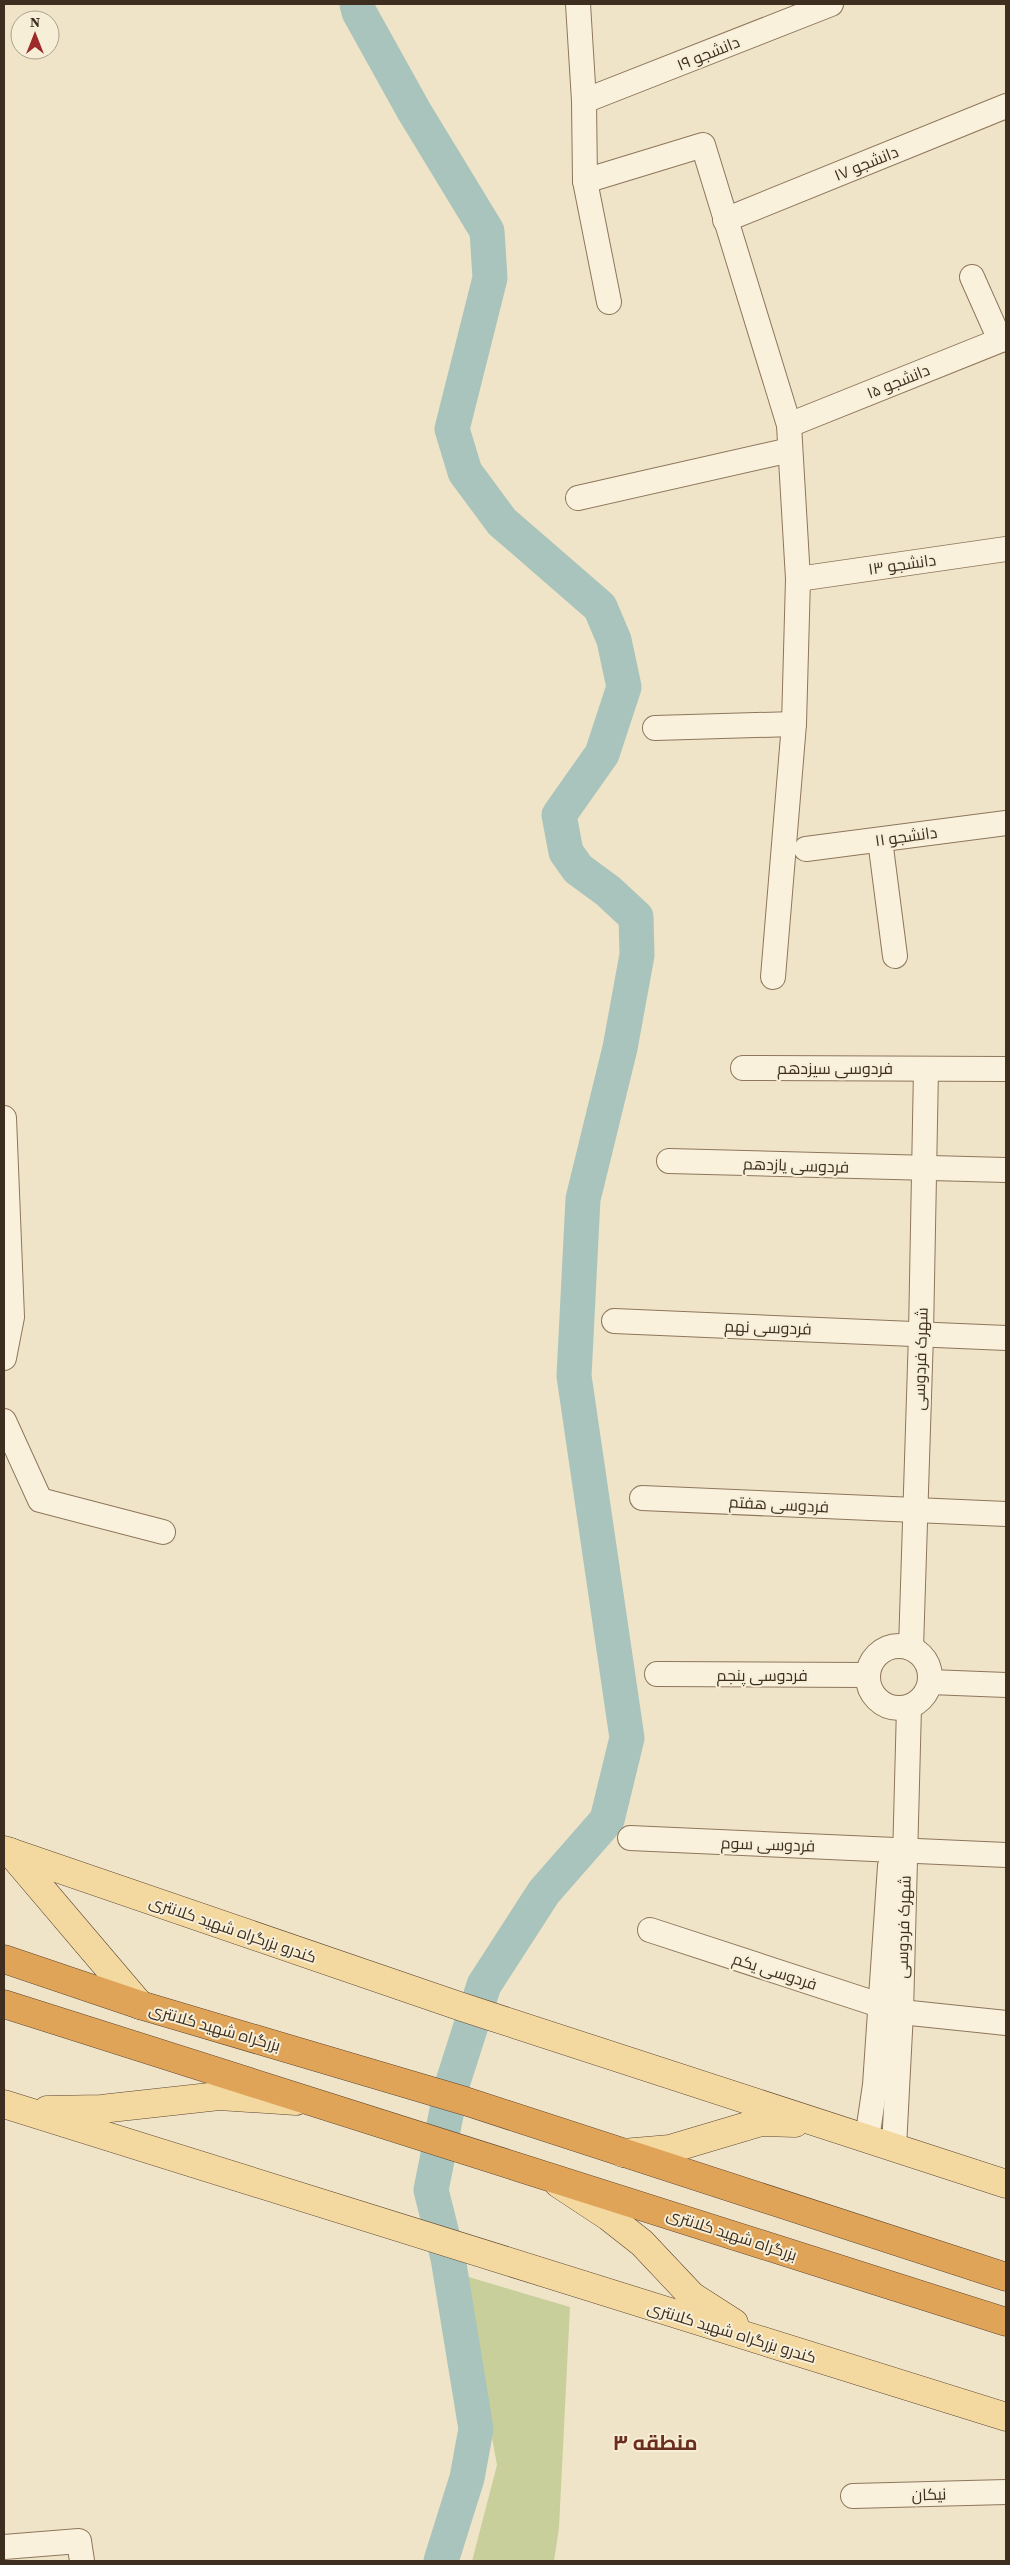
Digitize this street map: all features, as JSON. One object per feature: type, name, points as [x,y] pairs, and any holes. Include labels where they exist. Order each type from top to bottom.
[{"type":"highway","name":"بزرگراه شهید کلانتری","points":[[4,1959],[140,2005],[465,2101],[623,2152]]},
{"type":"highway","points":[[4,2004],[316,2103]]},
{"type":"highway","name":"بزرگراه شهید کلانتری","points":[[316,2103],[1006,2322]]},
{"type":"highway","points":[[623,2152],[1006,2277]]},
{"type":"main road","points":[[7,1851],[140,2005]]},
{"type":"main road","name":"کندرو بزرگراه شهید کلانتری","points":[[7,1851],[462,2007],[824,2124]]},
{"type":"main road","points":[[15,2108],[101,2109],[219,2096],[316,2103]]},
{"type":"main road","name":"کندرو بزرگراه شهید کلانتری","points":[[15,2108],[1006,2417]]},
{"type":"main road","points":[[623,2152],[670,2149],[761,2122],[824,2124],[1006,2184]]},
{"type":"main road","points":[[543,2174],[609,2217],[642,2243],[692,2296],[760,2341]]},
{"type":"street","points":[[578,4],[584,101],[586,182],[609,302]]},
{"type":"street","name":"دانشجو ۱۹","points":[[584,101],[831,4]]},
{"type":"street","name":"دانشجو ۱۷","points":[[725,220],[1006,106]]},
{"type":"street","points":[[586,182],[703,146],[789,425],[798,579],[794,724],[773,977]]},
{"type":"street","points":[[972,277],[1003,339]]},
{"type":"street","name":"دانشجو ۱۵","points":[[789,425],[1003,339]]},
{"type":"street","points":[[578,498],[790,450]]},
{"type":"street","name":"دانشجو ۱۳","points":[[798,579],[1006,549]]},
{"type":"street","points":[[654,728],[794,724]]},
{"type":"street","name":"دانشجو ۱۱","points":[[806,849],[1006,822]]},
{"type":"street","points":[[880,840],[895,956]]},
{"type":"street","name":"فردوسی سیزدهم","points":[[743,1068],[1006,1069]]},
{"type":"street","name":"شهرک فردوسی","points":[[906,1647],[916,1334],[920,1069]]},
{"type":"street","points":[[4,1118],[8,1316],[4,1358]]},
{"type":"street","name":"فردوسی یازدهم","points":[[669,1161],[1006,1170]]},
{"type":"street","name":"فردوسی نهم","points":[[614,1321],[1006,1338]]},
{"type":"street","points":[[4,1421],[40,1500],[163,1532]]},
{"type":"street","name":"فردوسی هفتم","points":[[642,1498],[1006,1514]]},
{"type":"street","points":[[906,1647],[918,1652],[928,1666],[930,1682],[924,1697],[902,1707],[880,1702],[874,1695],[868,1676],[875,1657],[883,1650],[906,1647]]},
{"type":"street","name":"فردوسی پنجم","points":[[657,1674],[868,1676]]},
{"type":"street","points":[[930,1682],[1006,1685]]},
{"type":"street","name":"شهرک فردوسی","points":[[894,2147],[890,2009],[898,1849],[902,1707]]},
{"type":"street","name":"فردوسی سوم","points":[[630,1838],[1006,1855]]},
{"type":"street","name":"فردوسی یکم","points":[[650,1930],[890,2009],[972,2020]]},
{"type":"street","name":"شهرک فردوسی","points":[[868,2139],[875,2085],[890,2009]]},
{"type":"street","points":[[972,2020],[1006,2023]]},
{"type":"street","points":[[972,2020],[1006,2034]]},
{"type":"street","name":"نیکان","points":[[853,2496],[1006,2492]]},
{"type":"street","points":[[4,2547],[79,2541],[82,2561]]},
{"type":"green space","points":[[462,2275],[570,2307],[559,2528],[554,2561],[472,2561],[497,2465]]},
{"type":"waterway","points":[[357,4],[359,12],[414,111],[487,231],[490,278],[452,429],[465,472],[502,522],[600,607],[614,640],[624,687],[602,754],[559,815],[566,852],[578,869],[608,891],[636,917],[637,955],[620,1048],[583,1199],[574,1376],[627,1738],[607,1820],[544,1892],[484,1985],[452,2085],[431,2190],[448,2258],[476,2429],[467,2478],[441,2561]]},
{"type":"district","name":"منطقه ۳","points":[[655,2442]]}]
